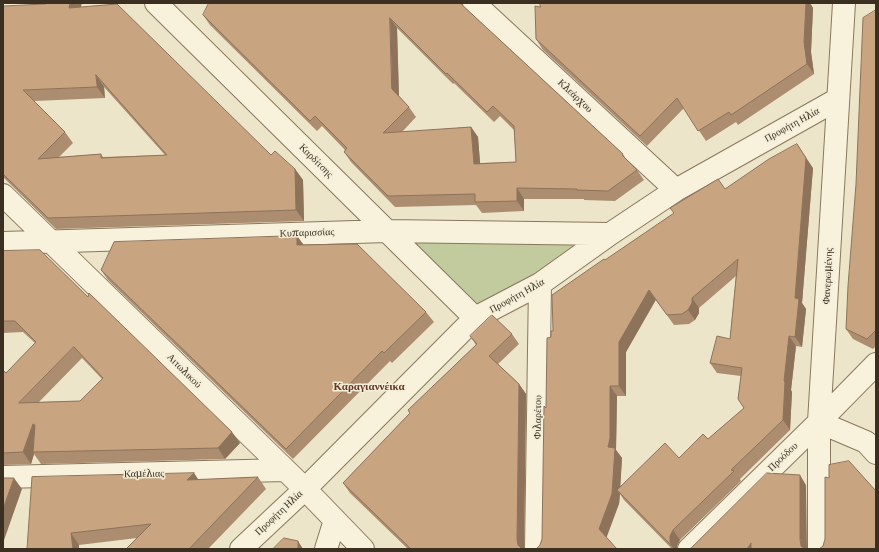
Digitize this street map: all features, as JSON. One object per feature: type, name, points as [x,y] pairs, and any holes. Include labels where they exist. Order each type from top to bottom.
[{"type":"street","points":[[3,5],[52,3]]},
{"type":"street","name":"Καρδίτσης","points":[[156,3],[475,318]]},
{"type":"street","name":"Κλεάρχου","points":[[474,3],[676,190]]},
{"type":"street","name":"Φανερωμένης","points":[[819,549],[819,422],[844,3]]},
{"type":"street","name":"Προφήτη Ηλία","points":[[241,549],[305,489],[475,318],[540,284],[610,234],[676,190],[838,99]]},
{"type":"street","name":"Αιτωλικού","points":[[3,195],[305,489],[363,549]]},
{"type":"street","name":"Κυπαρισσίας","points":[[3,244],[387,231],[610,234]]},
{"type":"street","name":"Φιλαρέτου","points":[[536,549],[540,284]]},
{"type":"street","name":"Προόδου","points":[[689,549],[876,364]]},
{"type":"street","points":[[819,422],[866,442],[876,453]]},
{"type":"street","name":"Καμέλιας","points":[[3,477],[285,470]]},
{"type":"street","points":[[326,549],[335,520]]},
{"type":"green space","points":[[387,231],[610,234],[475,318]]},
{"type":"building","points":[[70,3],[69,8],[117,4],[271,155],[275,151],[295,169],[296,210],[48,218],[3,174],[3,6]],"holes":[[[96,75],[167,155],[101,158],[101,154],[38,159],[65,132],[23,90],[97,87]]]},
{"type":"building","points":[[209,3],[460,3],[623,154],[622,155],[637,170],[608,191],[517,188],[517,201],[475,202],[475,194],[388,196],[344,152],[347,148],[315,116],[310,121],[203,15]],"holes":[[[390,18],[446,74],[447,73],[487,112],[493,106],[514,126],[516,162],[474,164],[471,127],[383,133],[409,107],[392,89]]]},
{"type":"building","points":[[540,3],[806,3],[804,42],[807,64],[731,115],[729,112],[698,131],[677,98],[640,136],[536,39],[535,6],[540,7]]},
{"type":"building","points":[[876,10],[876,330],[867,339],[846,329],[856,184],[863,18]]},
{"type":"building","points":[[797,144],[806,158],[795,298],[799,299],[795,337],[789,336],[784,381],[783,420],[731,470],[734,471],[673,530],[670,536],[670,542],[673,547],[617,490],[665,443],[679,458],[703,434],[708,439],[744,408],[738,399],[742,368],[710,363],[717,336],[730,339],[738,259],[692,298],[692,303],[688,310],[682,314],[667,315],[649,290],[619,342],[619,386],[610,386],[610,438],[608,447],[615,448],[612,494],[599,529],[617,549],[536,549],[540,545],[542,539],[544,406],[546,408],[547,338],[551,337],[551,331],[553,331],[552,295],[674,213],[670,208],[718,179],[725,189],[769,159]]},
{"type":"building","points":[[297,236],[297,245],[357,244],[426,312],[384,353],[382,351],[286,449],[101,270],[114,242]]},
{"type":"building","points":[[40,250],[88,297],[89,293],[232,432],[218,448],[33,452],[35,425],[33,424],[23,452],[3,453],[3,370],[6,373],[36,342],[15,321],[3,321],[3,251]],"holes":[[[74,347],[103,378],[80,401],[19,403]]]},
{"type":"building","points":[[492,315],[512,334],[489,356],[519,384],[517,539],[518,545],[522,549],[411,549],[343,483],[410,413],[408,410],[477,344],[470,336]]},
{"type":"building","points":[[849,461],[876,491],[876,549],[819,549],[823,546],[825,539],[825,477],[829,478],[829,465]]},
{"type":"building","points":[[194,473],[187,480],[258,477],[189,549],[126,549],[151,524],[71,533],[73,549],[27,549],[32,477]]},
{"type":"building","points":[[767,473],[800,475],[800,539],[801,546],[805,549],[751,549],[751,543],[747,549],[689,549],[691,548]]},
{"type":"building","points":[[3,478],[14,478],[3,509]]},
{"type":"building","points":[[284,538],[298,541],[298,549],[273,549]]},
{"type":"district","name":"Καραγιαννέικα","points":[[369,387]]}]
